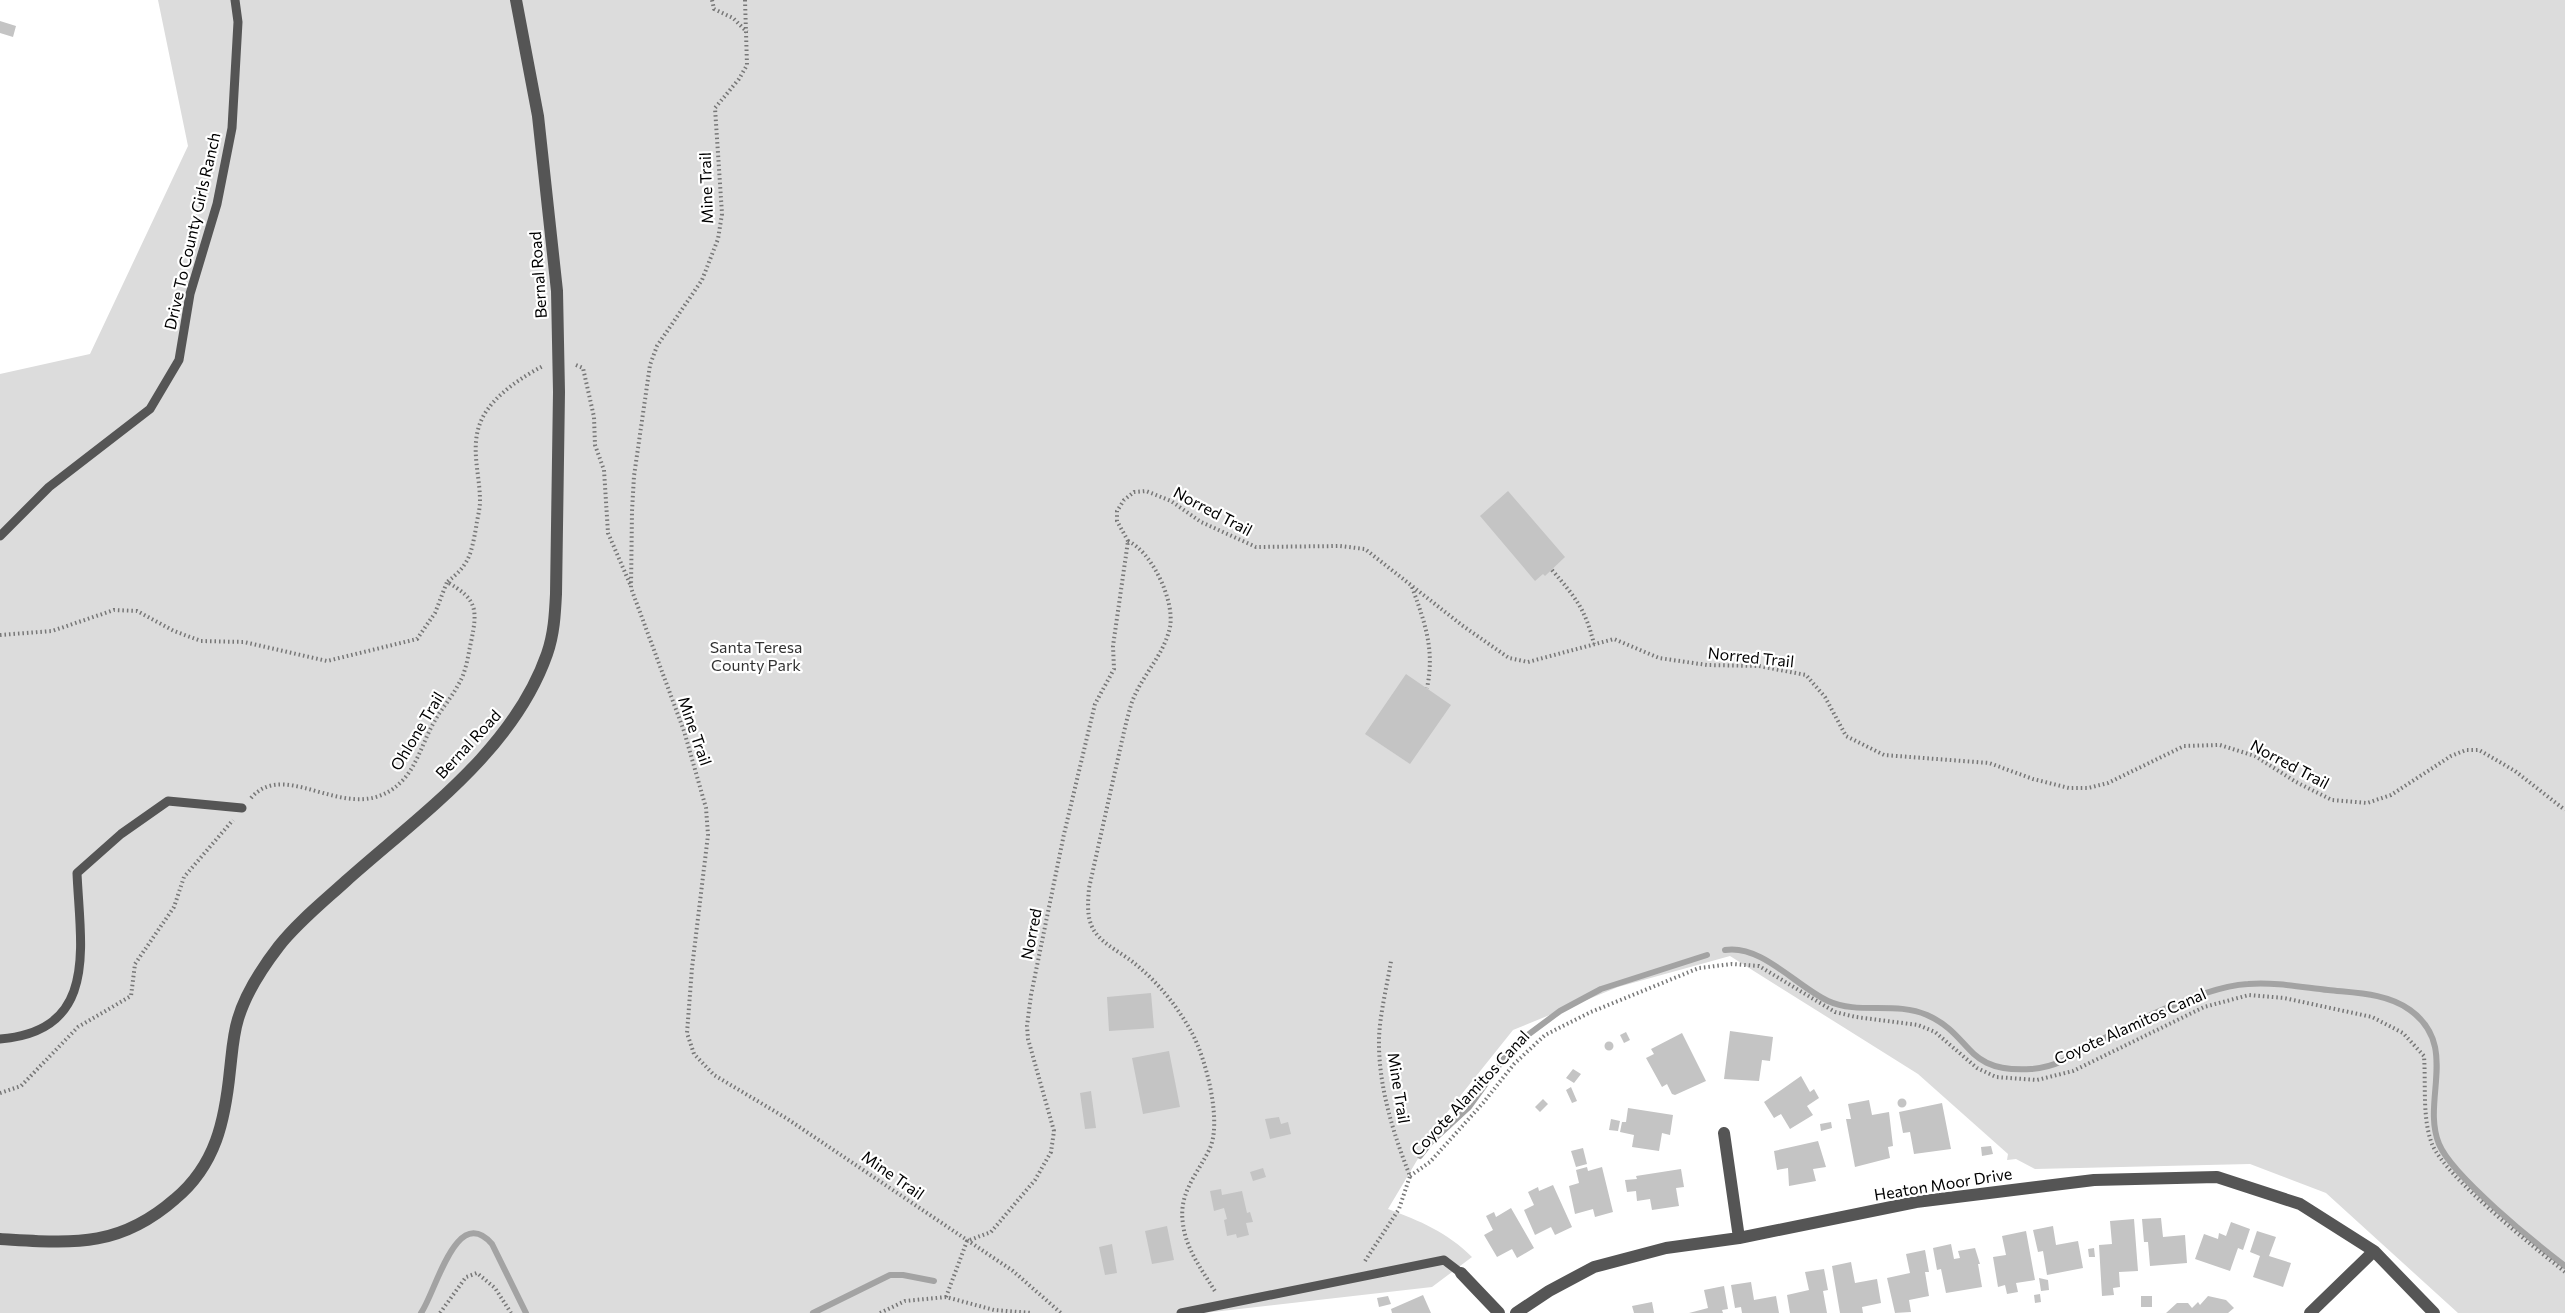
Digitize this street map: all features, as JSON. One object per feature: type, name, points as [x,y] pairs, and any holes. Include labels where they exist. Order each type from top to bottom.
[{"type":"street","name":"Bernal Road","points":[[0,1239],[72,1243],[105,1238],[153,1217],[178,1197],[197,1175],[213,1149],[222,1125],[238,1020],[248,994],[263,968],[306,916],[468,773],[499,739],[535,683],[548,651],[554,622],[556,594],[559,438],[557,291],[538,116],[516,0]]},
{"type":"street","points":[[1724,1132],[1739,1238]]},
{"type":"street","name":"Heaton Moor Drive","points":[[1516,1313],[1549,1291],[1594,1267],[1666,1248],[1739,1238],[1916,1202],[2094,1179],[2217,1177],[2300,1204],[2374,1251],[2434,1313]]},
{"type":"street","points":[[2310,1313],[2374,1251]]},
{"type":"street","points":[[1461,1273],[1499,1313]]},
{"type":"lane","name":"Drive To County Girls Ranch","points":[[0,536],[49,487],[150,409],[179,360],[190,294],[217,204],[232,128],[238,22],[235,0]]},
{"type":"lane","points":[[0,1039],[27,1034],[51,1022],[68,1006],[77,987],[81,968],[77,873],[121,834],[168,801],[242,808]]},
{"type":"lane","points":[[1181,1313],[1444,1260],[1461,1273]]},
{"type":"path","points":[[712,0],[714,9],[734,18],[747,32]]},
{"type":"path","name":"Mine Trail","points":[[745,0],[747,65],[739,79],[715,108],[722,214],[718,239],[702,280],[657,346],[650,364],[634,476],[631,588],[684,730],[706,808],[708,835],[692,968],[687,1033],[694,1054],[714,1075],[824,1143],[1013,1271],[1061,1313]]},
{"type":"path","points":[[576,365],[583,368],[594,417],[595,445],[604,470],[608,532],[631,588]]},
{"type":"path","points":[[0,635],[52,631],[114,610],[137,612],[174,631],[201,640],[244,642],[327,662],[417,639],[435,613],[447,582],[462,569],[472,554],[480,502],[475,457],[478,430],[483,417],[490,406],[522,377],[543,366]]},
{"type":"path","name":"Norred Trail","points":[[1128,541],[1117,521],[1117,511],[1124,500],[1134,492],[1146,490],[1171,501],[1201,522],[1256,547],[1340,546],[1365,549],[1509,658],[1528,662],[1614,639],[1659,658],[1707,665],[1759,666],[1806,675],[1825,697],[1846,736],[1861,746],[1884,755],[1989,763],[2033,779],[2069,788],[2088,788],[2108,783],[2184,746],[2220,745],[2255,756],[2296,782],[2332,800],[2367,803],[2391,795],[2451,756],[2466,750],[2479,750],[2515,771],[2565,810]]},
{"type":"path","points":[[1128,541],[1138,547],[1155,571],[1169,601],[1170,626],[1159,656],[1132,702],[1089,888],[1088,915],[1095,932],[1156,982],[1192,1033],[1204,1061],[1215,1120],[1210,1147],[1188,1185],[1182,1204],[1183,1224],[1190,1250],[1224,1305]]},
{"type":"path","name":"Norred","points":[[967,1241],[991,1232],[1035,1180],[1051,1152],[1054,1131],[1028,1038],[1030,1005],[1064,834],[1095,704],[1114,669],[1113,646],[1128,541]]},
{"type":"path","points":[[1552,570],[1579,601],[1588,621],[1594,644]]},
{"type":"path","name":"Ohlone Trail","points":[[0,1093],[21,1086],[78,1027],[131,996],[135,964],[174,907],[184,877],[223,834],[258,790],[289,783],[327,796],[362,800],[390,792],[404,779],[434,723],[460,684],[470,647],[474,613],[471,599],[464,591],[447,582]]},
{"type":"path","points":[[1411,586],[1430,641],[1430,673],[1427,688]]},
{"type":"path","name":"Mine Trail","points":[[1391,961],[1379,1037],[1382,1076],[1395,1139],[1410,1176]]},
{"type":"path","name":"Coyote Alamitos Canal","points":[[1410,1176],[1430,1162],[1514,1064],[1545,1035],[1591,1012],[1699,968],[1732,964],[1759,966],[1835,1012],[1918,1026],[1935,1032],[1977,1068],[1996,1077],[2021,1080],[2037,1080],[2073,1071],[2204,1007],[2249,995],[2284,998],[2351,1011],[2372,1017],[2403,1033],[2424,1056],[2427,1121],[2432,1145],[2454,1174],[2469,1189],[2565,1272]]},
{"type":"path","points":[[1364,1275],[1362,1266],[1399,1209],[1410,1176]]},
{"type":"path","points":[[946,1298],[967,1241]]},
{"type":"path","points":[[440,1313],[466,1277],[477,1273],[495,1288],[512,1313]]},
{"type":"path","points":[[880,1313],[905,1301],[946,1298],[994,1310],[1032,1313]]},
{"type":"green space","name":"Santa Teresa County Park","points":[[158,0],[2565,0],[2565,1313],[2458,1313],[2326,1193],[2250,1164],[2035,1169],[2016,1159],[2007,1160],[2008,1154],[1918,1074],[1730,956],[1618,987],[1513,1030],[1441,1120],[1388,1209],[1433,1228],[1463,1248],[1472,1257],[1432,1287],[1204,1313],[0,1313],[0,374],[90,354],[188,146]]},
{"type":"building","points":[[0,21],[16,26],[13,37],[0,33]]},
{"type":"building","points":[[1508,491],[1565,557],[1545,576],[1543,574],[1535,581],[1480,516]]},
{"type":"building","points":[[1406,674],[1451,705],[1410,764],[1365,734]]},
{"type":"building","points":[[1151,993],[1154,1028],[1109,1031],[1107,997]]},
{"type":"building","points":[[1730,1031],[1773,1037],[1770,1061],[1762,1060],[1759,1081],[1724,1079]]},
{"type":"building","points":[[1626,1032],[1630,1040],[1624,1043],[1620,1035]]},
{"type":"building","points":[[1682,1033],[1706,1081],[1675,1095],[1672,1094],[1667,1084],[1662,1087],[1646,1058],[1654,1054],[1651,1049]]},
{"type":"building","points":[[1609,1041],[1614,1046],[1609,1051],[1604,1046]]},
{"type":"building","points":[[1169,1051],[1180,1107],[1143,1114],[1132,1058]]},
{"type":"building","points":[[1573,1069],[1581,1074],[1574,1083],[1566,1078]]},
{"type":"building","points":[[1801,1076],[1810,1092],[1814,1089],[1819,1098],[1807,1106],[1813,1115],[1790,1129],[1781,1114],[1774,1118],[1764,1102]]},
{"type":"building","points":[[1571,1087],[1577,1101],[1572,1103],[1566,1090]]},
{"type":"building","points":[[1091,1091],[1096,1128],[1085,1129],[1080,1093]]},
{"type":"building","points":[[1902,1098],[1907,1103],[1902,1108],[1897,1103]]},
{"type":"building","points":[[1543,1099],[1548,1104],[1540,1112],[1535,1107]]},
{"type":"building","points":[[1869,1100],[1872,1115],[1889,1112],[1893,1146],[1888,1147],[1890,1158],[1855,1167],[1846,1119],[1851,1119],[1848,1104]]},
{"type":"building","points":[[1942,1103],[1951,1149],[1914,1154],[1910,1132],[1903,1133],[1899,1112]]},
{"type":"building","points":[[1628,1108],[1673,1115],[1670,1135],[1662,1133],[1659,1151],[1632,1147],[1634,1135],[1620,1132],[1622,1122],[1626,1122]]},
{"type":"building","points":[[1279,1117],[1281,1124],[1288,1122],[1291,1134],[1270,1139],[1265,1119]]},
{"type":"building","points":[[1611,1119],[1620,1121],[1618,1131],[1609,1130]]},
{"type":"building","points":[[1831,1122],[1832,1128],[1821,1131],[1820,1124]]},
{"type":"building","points":[[1818,1141],[1826,1167],[1813,1169],[1816,1181],[1789,1186],[1788,1168],[1777,1170],[1774,1151]]},
{"type":"building","points":[[1991,1146],[1993,1154],[1982,1156],[1981,1147]]},
{"type":"building","points":[[1583,1148],[1587,1164],[1576,1167],[1571,1151]]},
{"type":"building","points":[[1587,1167],[1588,1171],[1602,1167],[1613,1212],[1595,1217],[1593,1209],[1575,1214],[1569,1186],[1579,1183],[1576,1170]]},
{"type":"building","points":[[1263,1168],[1266,1177],[1253,1181],[1250,1172]]},
{"type":"building","points":[[1681,1169],[1684,1187],[1676,1188],[1679,1206],[1652,1210],[1650,1199],[1637,1201],[1636,1191],[1627,1192],[1625,1180],[1637,1179],[1636,1176]]},
{"type":"building","points":[[1553,1185],[1572,1227],[1555,1235],[1551,1227],[1535,1235],[1524,1210],[1534,1205],[1528,1192],[1538,1187],[1539,1191]]},
{"type":"building","points":[[1221,1189],[1222,1195],[1242,1191],[1247,1213],[1250,1212],[1253,1222],[1246,1223],[1249,1235],[1237,1238],[1236,1234],[1227,1236],[1224,1220],[1227,1219],[1224,1208],[1214,1211],[1210,1191]]},
{"type":"building","points":[[1511,1208],[1534,1248],[1517,1258],[1512,1249],[1497,1257],[1484,1235],[1493,1230],[1486,1216],[1494,1212],[1496,1217]]},
{"type":"building","points":[[2161,1218],[2163,1237],[2185,1235],[2187,1263],[2150,1266],[2148,1242],[2144,1242],[2142,1219]]},
{"type":"building","points":[[2134,1219],[2138,1271],[2119,1272],[2120,1287],[2113,1288],[2114,1295],[2102,1296],[2099,1245],[2112,1244],[2110,1221]]},
{"type":"building","points":[[2231,1222],[2250,1229],[2243,1250],[2238,1248],[2230,1271],[2195,1259],[2204,1234],[2218,1239],[2219,1233],[2226,1236]]},
{"type":"building","points":[[1167,1226],[1174,1260],[1152,1264],[1145,1231]]},
{"type":"building","points":[[2053,1226],[2056,1245],[2078,1241],[2083,1268],[2047,1275],[2043,1251],[2038,1252],[2033,1230]]},
{"type":"building","points":[[2026,1231],[2035,1280],[2016,1283],[2018,1292],[2007,1294],[2005,1285],[1998,1287],[1993,1257],[2006,1255],[2002,1236]]},
{"type":"building","points":[[2257,1231],[2276,1237],[2269,1256],[2291,1263],[2283,1287],[2253,1277],[2260,1256],[2250,1252]]},
{"type":"building","points":[[1112,1244],[1117,1273],[1105,1275],[1099,1247]]},
{"type":"building","points":[[1951,1244],[1954,1259],[1960,1258],[1958,1251],[1975,1248],[1980,1264],[1978,1264],[1982,1287],[1946,1293],[1941,1269],[1937,1270],[1933,1248]]},
{"type":"building","points":[[2094,1248],[2095,1257],[2089,1257],[2088,1249]]},
{"type":"building","points":[[1925,1250],[1929,1272],[1925,1272],[1929,1296],[1909,1300],[1911,1312],[1895,1313],[1887,1278],[1910,1273],[1906,1254]]},
{"type":"building","points":[[1851,1262],[1855,1283],[1877,1279],[1881,1303],[1862,1307],[1863,1313],[1840,1313],[1832,1266]]},
{"type":"building","points":[[1824,1269],[1828,1290],[1823,1291],[1827,1313],[1790,1313],[1787,1295],[1809,1290],[1805,1272]]},
{"type":"building","points":[[2039,1278],[2048,1280],[2049,1290],[2041,1291]]},
{"type":"building","points":[[1751,1282],[1754,1300],[1776,1296],[1779,1313],[1742,1313],[1741,1307],[1735,1308],[1731,1285]]},
{"type":"building","points":[[1724,1286],[1728,1309],[1722,1310],[1723,1313],[1689,1313],[1708,1308],[1704,1290]]},
{"type":"building","points":[[2040,1294],[2041,1302],[2035,1303],[2034,1295]]},
{"type":"building","points":[[1423,1295],[1431,1313],[1392,1313],[1391,1309]]},
{"type":"building","points":[[1388,1296],[1391,1304],[1379,1307],[1377,1298]]},
{"type":"building","points":[[2141,1296],[2152,1296],[2152,1307],[2141,1307]]},
{"type":"building","points":[[2208,1296],[2226,1300],[2234,1308],[2228,1313],[2166,1313],[2177,1303],[2188,1303],[2192,1308],[2198,1302],[2200,1305]]},
{"type":"building","points":[[1652,1302],[1654,1313],[1634,1313],[1632,1306]]},
{"type":"waterway","name":"Coyote Alamitos Canal","points":[[1725,950],[1752,953],[1816,994],[1840,1005],[1902,1009],[1927,1015],[1954,1033],[1981,1059],[2009,1069],[2031,1069],[2053,1064],[2074,1056],[2161,1010],[2232,986],[2278,984],[2360,993],[2391,1000],[2410,1010],[2425,1024],[2433,1040],[2436,1057],[2435,1127],[2439,1144],[2447,1157],[2477,1191],[2534,1242],[2565,1266]]},
{"type":"waterway","name":"Coyote Alamitos Canal","points":[[1420,1156],[1431,1142],[1469,1107],[1513,1046],[1560,1011],[1601,989],[1707,955]]},
{"type":"waterway","name":"Coyote Alamitos Canal","points":[[421,1313],[449,1255],[458,1242],[468,1235],[479,1234],[492,1244],[526,1313]]},
{"type":"waterway","name":"Coyote Alamitos Canal","points":[[813,1313],[890,1275],[934,1281]]}]
